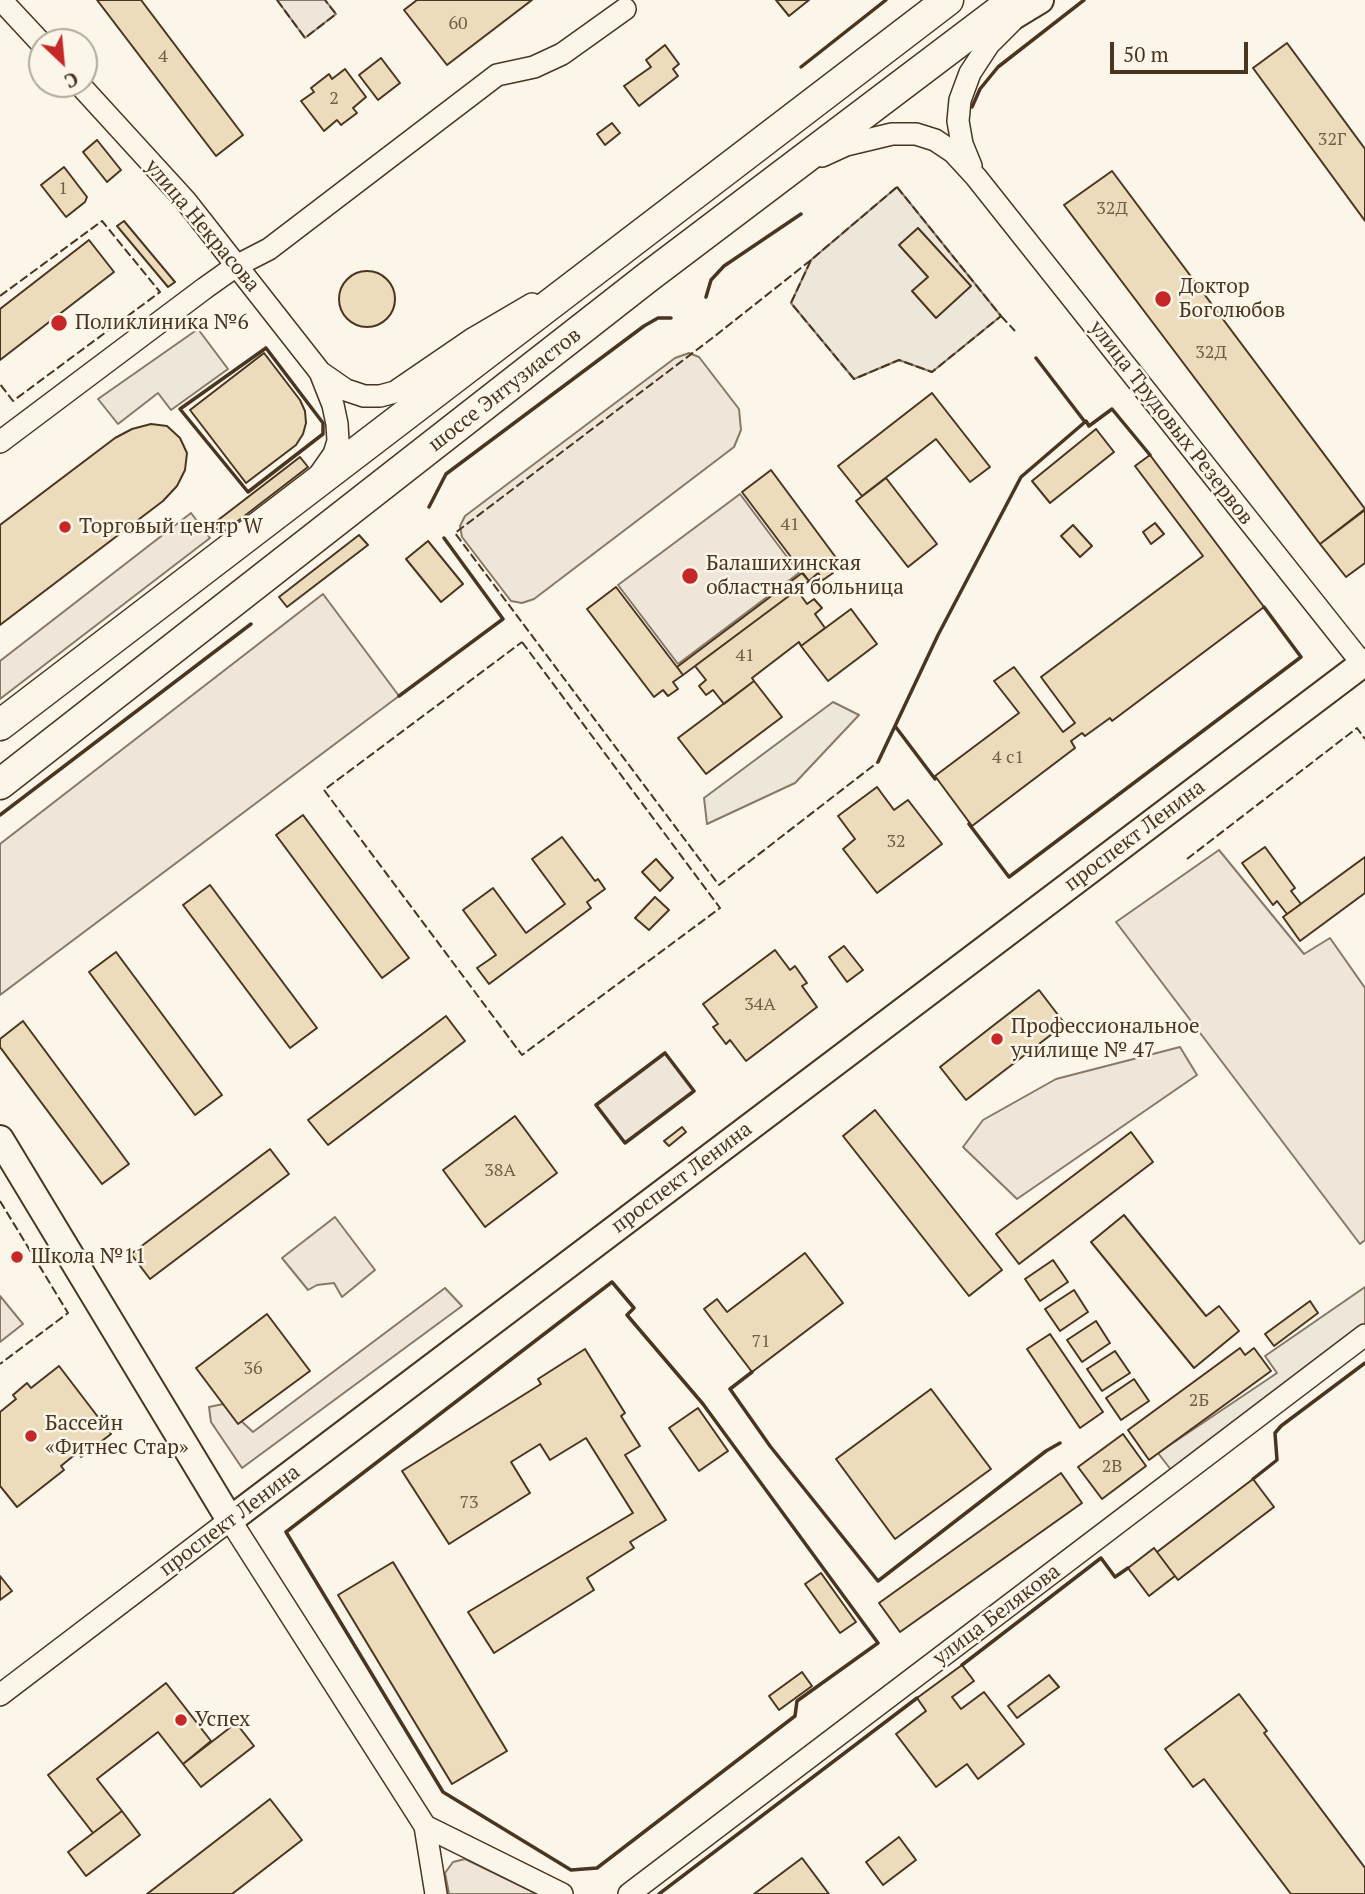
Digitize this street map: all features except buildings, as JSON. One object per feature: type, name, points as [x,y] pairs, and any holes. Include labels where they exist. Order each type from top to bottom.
[{"type":"highway","name":"шоссе Энтузиастов","points":[[0,724],[948,0]]},
{"type":"highway","name":"шоссе Энтузиастов","points":[[0,785],[648,277],[899,87],[1025,4]]},
{"type":"main road","points":[[827,92],[934,0]]},
{"type":"main road","name":"проспект Ленина","points":[[230,1520],[1364,665]]},
{"type":"main road","points":[[0,1139],[230,1520]]},
{"type":"street","points":[[1,0],[28,29]]},
{"type":"street","name":"улица Трудовых Резервов","points":[[976,177],[962,144],[958,121],[960,100],[970,73],[989,44],[1025,4]]},
{"type":"street","points":[[0,442],[236,266],[269,249],[497,75],[534,67],[562,54],[625,9]]},
{"type":"street","name":"улица Некрасова","points":[[92,98],[185,200],[320,372],[333,405],[338,441],[325,468],[301,496]]},
{"type":"street","name":"улица Трудовых Резервов","points":[[787,172],[846,145],[892,134],[916,134],[934,140],[953,152],[976,177],[1364,665]]},
{"type":"street","name":"улица Некрасова","points":[[320,372],[346,390],[365,396],[395,392],[474,338],[618,253]]},
{"type":"street","name":"улица Белякова","points":[[629,1894],[1365,1335]]},
{"type":"street","points":[[230,1520],[425,1826],[436,1894]]},
{"type":"street","name":"проспект Ленина","points":[[0,1695],[230,1520]]},
{"type":"street","points":[[425,1826],[562,1894]]},
{"type":"shaded area","points":[[277,0],[325,0],[336,14],[305,38]]},
{"type":"shaded area","points":[[897,187],[1001,316],[932,372],[899,360],[854,379],[791,303],[811,260]]},
{"type":"shaded area","points":[[198,329],[228,369],[171,410],[158,393],[118,424],[98,399]]},
{"type":"shaded area","points":[[689,353],[699,357],[739,409],[741,430],[734,447],[534,599],[522,603],[511,601],[462,537],[460,526],[465,516],[675,358]]},
{"type":"shaded area","points":[[740,494],[799,573],[678,664],[618,585]]},
{"type":"shaded area","points":[[191,513],[210,538],[0,699],[0,661]]},
{"type":"shaded area","points":[[323,594],[399,696],[0,995],[0,844]]},
{"type":"shaded area","points":[[833,702],[859,715],[795,783],[707,824],[704,798]]},
{"type":"shaded area","points":[[1219,850],[1304,954],[1330,938],[1365,988],[1365,1240],[1360,1244],[1116,922]]},
{"type":"shaded area","points":[[1180,1047],[1197,1075],[1017,1199],[963,1147],[983,1120],[1056,1079]]},
{"type":"shaded area","points":[[665,1053],[694,1091],[625,1143],[596,1105]]},
{"type":"shaded area","points":[[335,1217],[375,1270],[342,1297],[334,1283],[317,1285],[308,1290],[282,1258]]},
{"type":"shaded area","points":[[1365,1287],[1365,1328],[1175,1475],[1158,1453],[1277,1373],[1265,1356]]},
{"type":"shaded area","points":[[445,1288],[462,1306],[242,1468],[211,1422],[209,1407],[223,1404],[253,1432]]},
{"type":"shaded area","points":[[0,1296],[23,1324],[0,1342]]},
{"type":"shaded area","points":[[465,1859],[537,1894],[449,1894],[445,1873],[453,1862]]},
{"type":"fence","points":[[277,0],[305,38],[336,14],[325,0]]},
{"type":"fence","points":[[897,187],[1001,316],[932,372],[899,360],[854,379],[791,303],[811,260],[897,187]]},
{"type":"fence","points":[[0,296],[102,221],[160,292],[13,401],[0,384]]},
{"type":"fence","points":[[811,260],[455,533],[719,885],[878,762]]},
{"type":"fence","points":[[1001,316],[1015,331]]},
{"type":"fence","points":[[522,642],[720,908],[522,1055],[324,790],[522,642]]},
{"type":"fence","points":[[1187,859],[1357,728],[1365,739]]},
{"type":"fence","points":[[0,1201],[68,1313],[0,1364]]},
{"type":"wall","points":[[801,67],[886,0]]},
{"type":"wall","points":[[972,107],[980,89],[998,67],[1084,0]]},
{"type":"wall","points":[[706,297],[711,280],[724,266],[801,214]]},
{"type":"wall","points":[[429,507],[446,474],[644,326],[658,318],[671,318]]},
{"type":"wall","points":[[266,348],[323,423],[323,434],[248,492],[180,409],[266,348]]},
{"type":"wall","points":[[878,762],[938,635],[1021,477],[1085,422],[1036,358]]},
{"type":"wall","points":[[1086,421],[1089,426],[1112,409],[1150,455]]},
{"type":"wall","points":[[399,696],[503,619],[444,538]]},
{"type":"wall","points":[[969,824],[1009,877],[1301,657],[1264,607]]},
{"type":"wall","points":[[0,815],[251,624]]},
{"type":"wall","points":[[895,726],[935,779]]},
{"type":"wall","points":[[665,1053],[694,1091],[625,1143],[596,1105],[665,1053]]},
{"type":"wall","points":[[612,1282],[634,1308],[627,1315],[703,1404],[878,1643],[797,1701],[795,1716],[597,1868],[571,1870],[443,1792],[286,1532],[612,1282]]},
{"type":"wall","points":[[1253,1479],[1277,1460],[1275,1433],[1281,1426],[1365,1363]]},
{"type":"wall","points":[[752,1372],[730,1389],[770,1446],[878,1581],[1060,1443]]},
{"type":"wall","points":[[962,1665],[1101,1558],[1115,1577],[1128,1568]]},
{"type":"wall","points":[[659,1894],[917,1698]]},
{"type":"place","name":"Доктор Боголюбов","points":[[1163,299]]},
{"type":"place","name":"Поликлиника №6","points":[[59,323]]},
{"type":"place","name":"Торговый центр W","points":[[65,527]]},
{"type":"place","name":"Балашихинская областная больница","points":[[690,576]]},
{"type":"place","name":"Профессиональное училище № 47","points":[[997,1039]]},
{"type":"place","name":"Школа №11","points":[[17,1257]]},
{"type":"place","name":"Бассейн «Фитнес Стар»","points":[[31,1436]]},
{"type":"place","name":"Успех","points":[[181,1720]]}]
